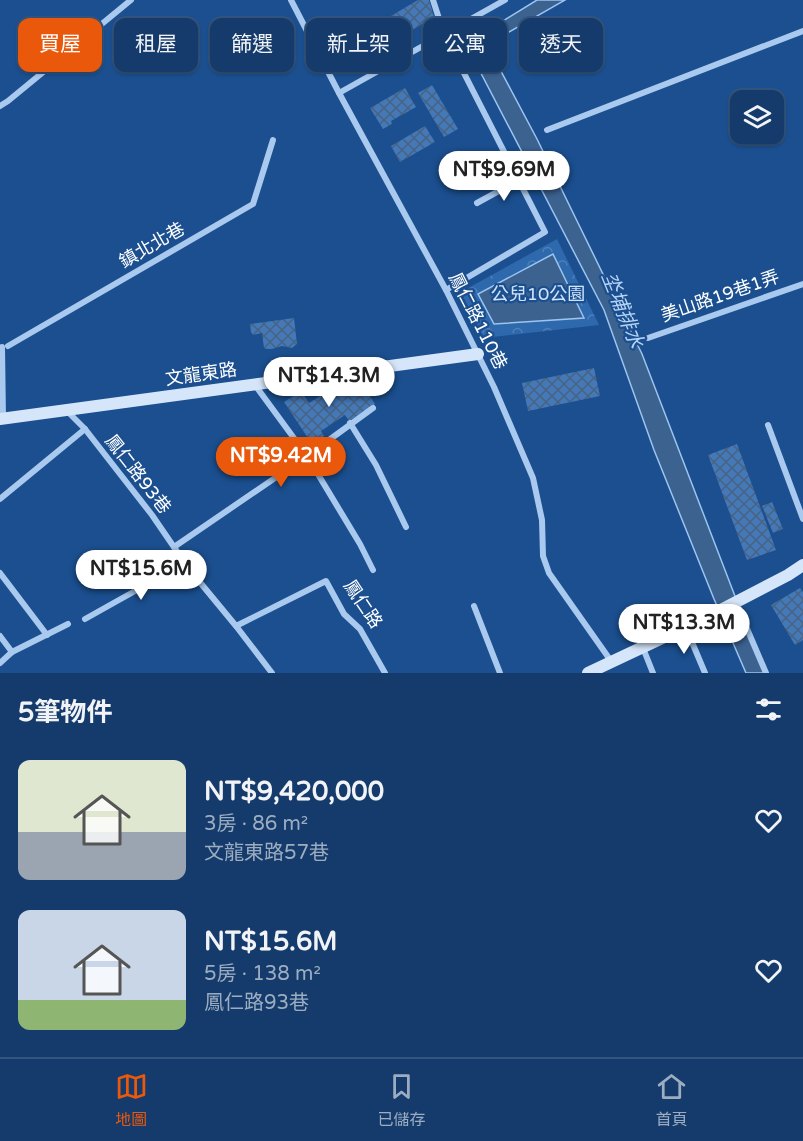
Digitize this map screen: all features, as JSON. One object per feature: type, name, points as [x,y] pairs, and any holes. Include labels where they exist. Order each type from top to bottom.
[{"type":"street","points":[[0,106],[131,0]]},
{"type":"street","name":"鳳仁路110巷","points":[[291,0],[478,354],[533,478],[542,520],[543,556],[549,573],[612,662]]},
{"type":"street","points":[[433,0],[439,18]]},
{"type":"street","points":[[473,18],[505,0]]},
{"type":"street","points":[[547,130],[803,31]]},
{"type":"street","points":[[339,93],[423,46]]},
{"type":"street","points":[[446,290],[545,232],[464,72]]},
{"type":"street","name":"鎮北北巷","points":[[1,419],[5,346],[253,204],[273,140]]},
{"type":"street","points":[[477,203],[519,180]]},
{"type":"street","name":"美山路19巷1弄","points":[[648,338],[803,284]]},
{"type":"street","name":"文龍東路","points":[[1,419],[478,354]]},
{"type":"street","points":[[255,385],[307,456],[373,570]]},
{"type":"street","points":[[174,547],[373,408]]},
{"type":"street","name":"鳳仁路93巷","points":[[66,410],[85,429],[152,515],[185,563],[272,673]]},
{"type":"street","points":[[350,423],[376,465],[406,527]]},
{"type":"street","points":[[768,425],[803,519]]},
{"type":"street","points":[[0,499],[85,429]]},
{"type":"street","points":[[85,619],[185,563]]},
{"type":"street","points":[[596,671],[711,615],[803,565]]},
{"type":"street","points":[[0,573],[47,635]]},
{"type":"street","name":"鳳仁路","points":[[236,626],[326,581],[344,614],[360,629],[385,673]]},
{"type":"street","points":[[734,603],[766,673]]},
{"type":"street","points":[[474,606],[500,673]]},
{"type":"street","points":[[0,663],[12,652],[68,624]]},
{"type":"street","points":[[685,627],[705,673]]},
{"type":"street","points":[[0,636],[12,652]]},
{"type":"street","points":[[643,647],[653,673]]},
{"type":"green space","name":"公兒10公園","points":[[557,239],[599,325],[484,338],[461,292]]},
{"type":"shaded area","points":[[537,0],[565,0],[534,18],[519,18],[519,26],[507,33],[507,18]]},
{"type":"shaded area","points":[[480,72],[501,72],[537,139],[642,354],[766,673],[746,673],[654,450],[604,310]]},
{"type":"shaded area","points":[[553,254],[584,318],[494,324],[478,294]]},
{"type":"building","points":[[418,0],[429,0],[434,17],[423,18],[423,24],[411,31],[411,18],[388,18]]},
{"type":"building","points":[[432,85],[458,129],[444,137],[418,93]]},
{"type":"building","points":[[405,88],[416,107],[391,121],[392,124],[383,129],[370,108]]},
{"type":"building","points":[[425,126],[435,142],[400,162],[391,146]]},
{"type":"building","points":[[294,318],[297,344],[292,348],[282,346],[272,349],[264,348],[262,333],[253,335],[251,332],[250,324]]},
{"type":"building","points":[[594,368],[600,396],[528,411],[522,383]]},
{"type":"building","points":[[359,379],[375,404],[349,421],[345,415],[321,431],[324,436],[312,444],[284,402],[301,391],[309,403],[342,382],[346,388]]},
{"type":"building","points":[[737,444],[776,550],[747,560],[708,455]]},
{"type":"building","points":[[772,502],[783,529],[773,533],[762,506]]},
{"type":"building","points":[[800,588],[803,592],[803,640],[795,645],[771,605]]},
{"type":"water label","name":"坔埔排水","points":[[622,310]]}]
